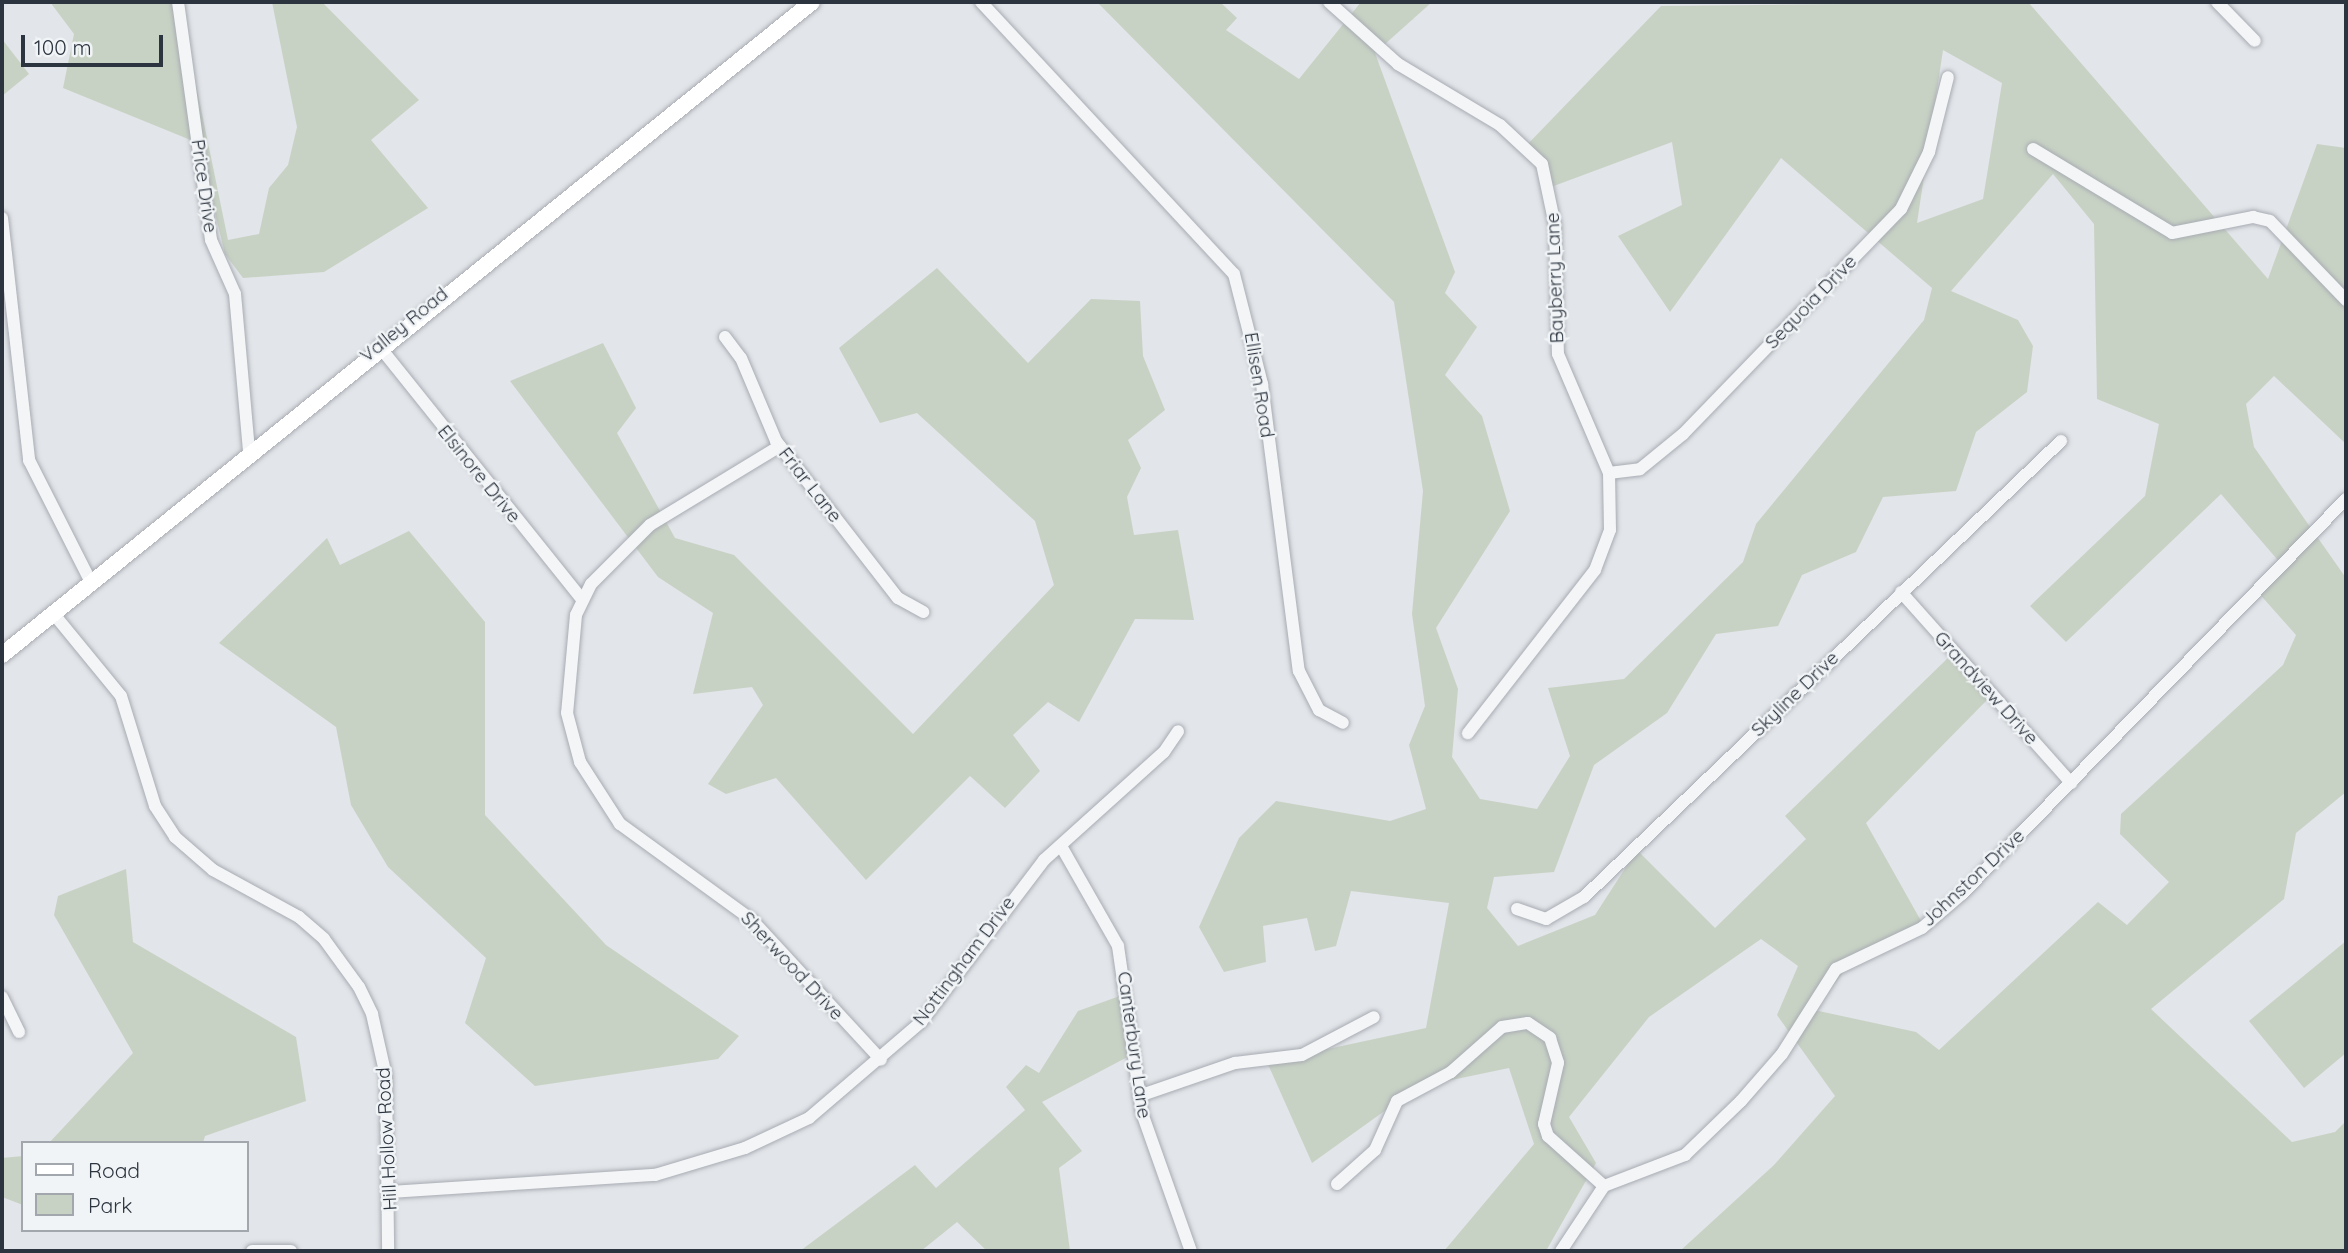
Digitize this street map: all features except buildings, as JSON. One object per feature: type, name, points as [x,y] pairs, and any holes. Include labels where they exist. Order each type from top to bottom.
[{"type":"main road","name":"Valley Road","points":[[2,655],[249,450],[812,2]]},
{"type":"street","name":"Price Drive","points":[[178,2],[211,240],[235,294],[249,450]]},
{"type":"street","name":"Ellisen Road","points":[[981,2],[1234,274],[1262,384],[1299,671],[1319,710],[1343,723]]},
{"type":"street","name":"Bayberry Lane","points":[[1329,2],[1398,64],[1500,125],[1542,164],[1555,225],[1558,354],[1609,474],[1610,530],[1595,570],[1468,733]]},
{"type":"street","points":[[2217,2],[2255,41]]},
{"type":"street","name":"Sequoia Drive","points":[[1609,474],[1640,469],[1683,434],[1901,209],[1929,152],[1948,77]]},
{"type":"street","points":[[2033,149],[2172,233],[2253,217],[2270,221],[2346,300]]},
{"type":"street","points":[[2,218],[29,460],[90,582]]},
{"type":"street","name":"Friar Lane","points":[[725,337],[741,358],[780,446],[898,598],[923,612]]},
{"type":"street","name":"Elsinore Drive","points":[[379,346],[582,599]]},
{"type":"street","name":"Skyline Drive","points":[[1517,909],[1546,919],[1584,897],[2061,440]]},
{"type":"street","name":"Sherwood Drive","points":[[780,446],[650,526],[622,548],[582,599],[569,653],[567,713],[574,746],[595,790],[635,841],[752,920],[881,1060]]},
{"type":"street","name":"Johnston Drive","points":[[1604,1186],[1685,1155],[1783,1054],[1836,970],[1944,910],[2346,499]]},
{"type":"street","name":"Grandview Drive","points":[[1901,592],[2071,783]]},
{"type":"street","name":"Hill Hollow Road","points":[[52,613],[121,696],[155,806],[175,837],[213,870],[299,917],[324,939],[359,987],[376,1026],[386,1076],[390,1192],[388,1251]]},
{"type":"street","name":"Nottingham Drive","points":[[390,1192],[655,1175],[745,1149],[809,1118],[881,1060],[935,1006],[1016,892],[1061,846],[1164,752],[1178,732]]},
{"type":"street","name":"Canterbury Lane","points":[[1061,846],[1118,946],[1139,1096],[1191,1251]]},
{"type":"street","points":[[2,997],[19,1032]]},
{"type":"street","points":[[1139,1096],[1235,1063],[1302,1055],[1374,1017]]},
{"type":"street","points":[[1337,1184],[1375,1150],[1397,1101],[1451,1072],[1502,1027],[1528,1023],[1550,1038],[1558,1063],[1544,1124],[1548,1136],[1604,1186],[1561,1251]]},
{"type":"street","points":[[252,1251],[290,1251]]},
{"type":"green space","points":[[50,2],[179,2],[228,240],[259,234],[269,188],[288,165],[297,127],[272,2],[322,2],[419,100],[371,140],[428,208],[324,272],[243,278],[225,254],[198,143],[63,88],[74,34]]},
{"type":"green space","points":[[1097,2],[1220,2],[1237,18],[1226,30],[1299,79],[1361,2],[1432,2],[1375,53],[1455,272],[1445,293],[1477,327],[1445,375],[1482,416],[1510,511],[1436,628],[1458,689],[1452,757],[1480,799],[1537,809],[1570,756],[1548,688],[1624,679],[1743,562],[1756,524],[1924,320],[1932,288],[1781,158],[1670,312],[1618,236],[1682,205],[1672,142],[1551,187],[1525,147],[1661,6],[2028,2],[2268,279],[2317,144],[2346,148],[2346,444],[2274,376],[2246,404],[2254,447],[2346,578],[2346,792],[2296,833],[2284,899],[2151,1009],[2292,1142],[2335,1132],[2346,1121],[2346,1251],[1680,1251],[1774,1165],[1835,1096],[1777,1015],[1798,966],[1761,939],[1649,1017],[1569,1117],[1596,1163],[1546,1251],[1444,1251],[1534,1144],[1509,1068],[1418,1087],[1312,1163],[1267,1062],[1426,1028],[1449,903],[1351,891],[1336,946],[1315,951],[1307,918],[1263,926],[1266,962],[1224,972],[1199,927],[1239,838],[1276,801],[1390,821],[1426,809],[1409,745],[1425,706],[1412,614],[1423,491],[1394,302]],"holes":[[[1943,50],[2002,83],[1983,199],[1917,223]],[[2053,174],[2094,224],[2097,399],[2159,424],[2145,496],[2030,606],[2066,642],[2221,494],[2282,565],[2256,590],[2296,635],[2283,665],[2121,814],[2120,834],[2169,882],[2127,925],[2098,902],[1939,1050],[1916,1032],[1814,1010],[1851,963],[1925,928],[1866,823],[1989,698],[1951,655],[1785,816],[1806,839],[1715,928],[1637,850],[1595,915],[1518,946],[1487,908],[1494,877],[1554,872],[1594,765],[1667,713],[1716,634],[1778,626],[1802,575],[1856,552],[1883,497],[1956,491],[1976,432],[2027,392],[2033,346],[2018,320],[1951,291]]]},
{"type":"green space","points":[[2,39],[29,74],[2,96]]},
{"type":"green space","points":[[937,268],[1028,363],[1091,299],[1140,301],[1143,356],[1165,410],[1128,440],[1141,468],[1127,497],[1134,535],[1178,530],[1194,620],[1135,619],[1079,722],[1048,702],[1013,735],[1040,771],[1005,808],[970,776],[866,880],[776,778],[726,794],[708,784],[763,705],[752,687],[693,694],[713,613],[658,577],[510,381],[603,343],[636,408],[617,433],[675,538],[734,555],[913,734],[1054,585],[1035,521],[917,413],[880,423],[839,348]]},
{"type":"green space","points":[[409,531],[485,622],[485,815],[606,945],[739,1036],[718,1059],[535,1086],[465,1023],[486,958],[388,867],[351,805],[336,727],[219,643],[327,538],[340,565]]},
{"type":"green space","points":[[126,869],[133,942],[296,1037],[306,1101],[205,1136],[204,1141],[51,1141],[133,1053],[54,915],[58,896]]},
{"type":"green space","points":[[2346,941],[2346,1053],[2304,1088],[2249,1021]]},
{"type":"green space","points":[[1131,992],[1137,1052],[1042,1102],[1082,1151],[1059,1168],[1070,1251],[987,1251],[957,1222],[921,1251],[800,1251],[915,1165],[936,1188],[1025,1110],[1006,1087],[1026,1065],[1039,1073],[1078,1011]]},
{"type":"green space","points":[[21,1156],[21,1204],[2,1197],[2,1158]]}]
